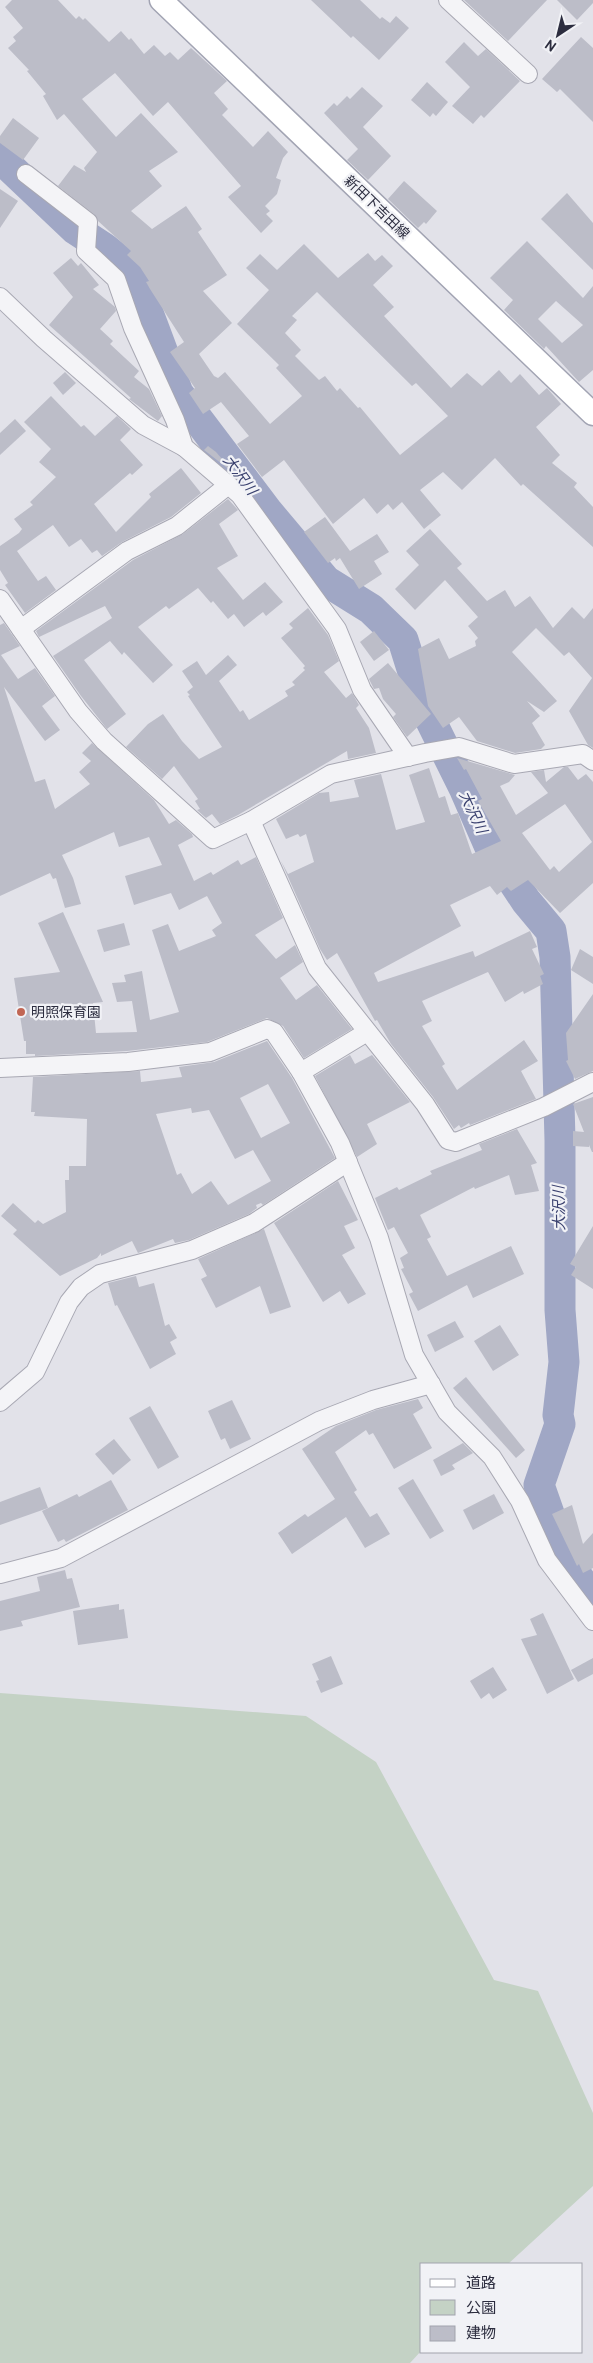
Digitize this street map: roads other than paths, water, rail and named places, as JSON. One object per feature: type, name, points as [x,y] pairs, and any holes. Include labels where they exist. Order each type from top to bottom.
[{"type":"main road","name":"新田下吉田線","points":[[161,0],[593,414]]},
{"type":"street","points":[[448,0],[528,74]]},
{"type":"street","points":[[26,174],[88,222],[86,251],[116,279],[133,328],[175,420],[184,447]]},
{"type":"street","points":[[0,297],[44,339],[143,425],[184,447],[227,486],[240,495],[337,629],[362,690],[416,755]]},
{"type":"street","points":[[21,629],[127,551],[177,526],[227,486]]},
{"type":"street","points":[[0,599],[78,711],[104,741],[199,829],[213,839],[251,821],[331,774],[416,755],[459,747],[514,764],[583,754],[593,761]]},
{"type":"street","points":[[251,821],[317,968],[425,1104],[448,1140],[456,1142],[544,1107],[586,1087]]},
{"type":"street","points":[[0,1068],[128,1062],[210,1052],[267,1029],[274,1032],[301,1072],[348,1162],[379,1238],[414,1355],[447,1412],[492,1457],[520,1501],[547,1560],[593,1621]]},
{"type":"street","points":[[301,1072],[367,1032]]},
{"type":"street","points":[[0,1402],[35,1372],[69,1302],[81,1287],[100,1274],[192,1250],[254,1223],[348,1162]]},
{"type":"street","points":[[0,1574],[61,1558],[319,1421],[382,1397],[431,1384]]},
{"type":"waterway","name":"大沢川","points":[[0,158],[75,229],[104,248],[132,270],[178,393],[268,512],[326,581],[371,609],[403,640],[424,707],[465,790],[489,845],[526,901],[551,931],[555,957],[560,1140],[560,1310],[564,1362],[558,1415],[560,1424],[539,1485],[565,1559],[593,1598]]},
{"type":"place","name":"明照保育園","points":[[21,1012]]}]
